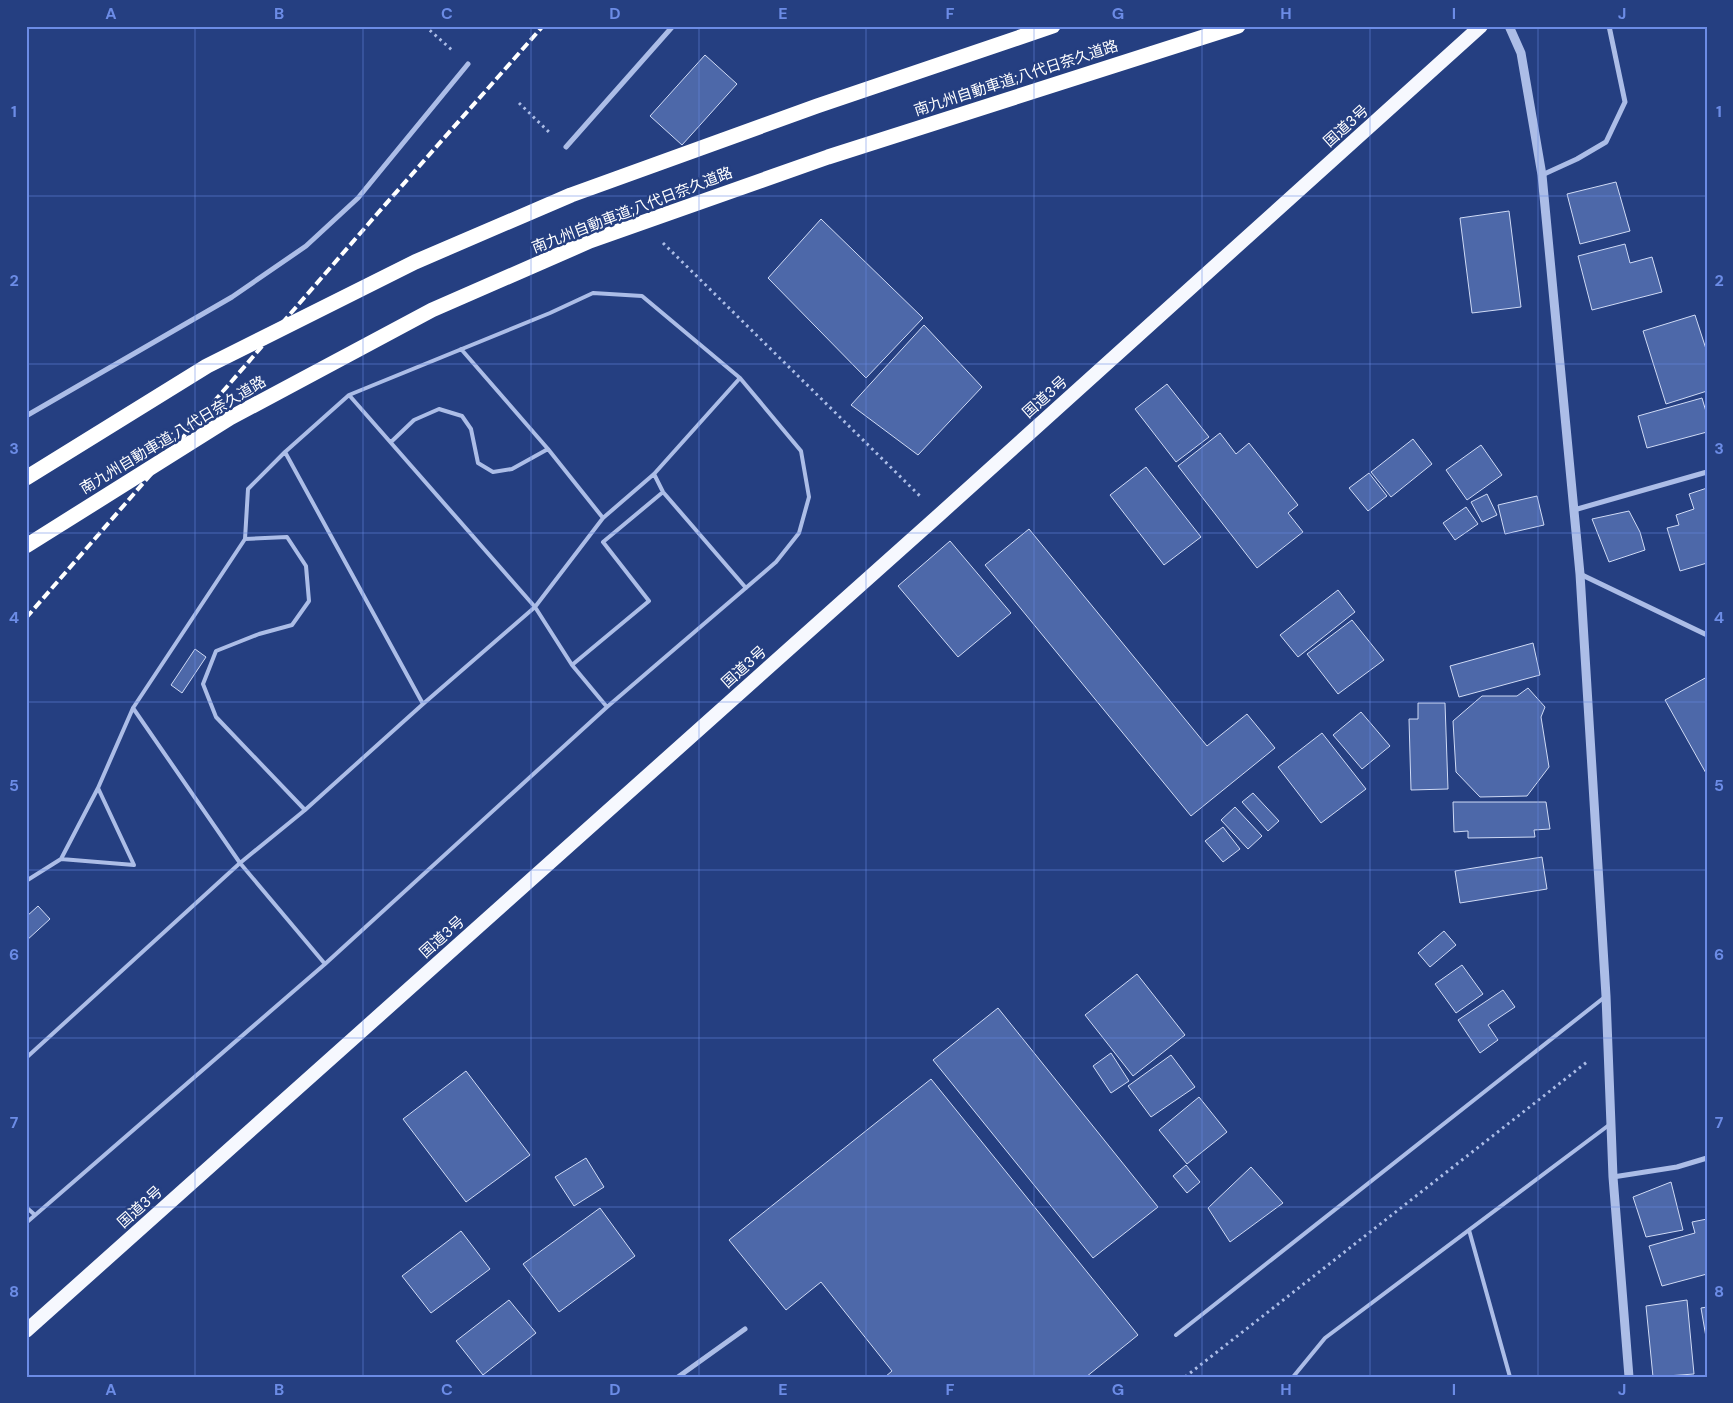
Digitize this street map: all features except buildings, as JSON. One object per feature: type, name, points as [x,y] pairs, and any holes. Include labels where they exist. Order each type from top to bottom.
[{"type":"highway","points":[[1021,36],[1042,26]]},
{"type":"highway","points":[[26,478],[207,366],[415,262],[571,196],[817,106],[1052,26]]},
{"type":"highway","name":"南九州自動車道;八代日奈久道路","points":[[26,546],[238,413],[432,310],[590,241],[828,157],[1238,26]]},
{"type":"highway","name":"国道3号","points":[[26,1331],[939,515],[1481,26]]},
{"type":"street","points":[[566,147],[673,26]]},
{"type":"street","points":[[1509,26],[1521,53],[1542,176],[1580,574],[1606,996],[1605,1012],[1613,1177],[1629,1377]]},
{"type":"street","points":[[1542,176],[1606,142],[1625,102],[1609,26]]},
{"type":"street","points":[[26,416],[232,297],[306,246],[358,198],[468,64]]},
{"type":"street","points":[[1574,510],[1707,472]]},
{"type":"street","points":[[1580,574],[1707,634]]},
{"type":"street","points":[[1613,1177],[1677,1167],[1707,1158]]},
{"type":"street","points":[[678,1377],[745,1329]]},
{"type":"lane","points":[[26,881],[61,859],[98,788],[132,708],[246,539],[248,489],[349,395],[550,313],[593,293],[642,296],[740,378],[801,451],[809,497],[799,532],[776,562],[607,707],[325,964],[26,1223]]},
{"type":"lane","points":[[461,349],[548,449],[603,518]]},
{"type":"lane","points":[[26,1058],[240,863],[305,810],[535,607],[603,518],[654,474],[740,378]]},
{"type":"lane","points":[[349,395],[535,607],[572,665],[607,707]]},
{"type":"lane","points":[[391,442],[414,420],[439,409],[462,416],[471,429],[478,463],[493,472],[512,469],[548,449]]},
{"type":"lane","points":[[286,452],[423,704]]},
{"type":"lane","points":[[654,474],[663,492],[746,588]]},
{"type":"lane","points":[[572,665],[650,601],[604,542],[663,492]]},
{"type":"lane","points":[[246,539],[287,537],[306,566],[309,601],[292,625],[260,634],[216,651],[204,684],[216,717],[305,810]]},
{"type":"lane","points":[[132,708],[240,863],[325,964]]},
{"type":"lane","points":[[61,859],[134,865],[98,788]]},
{"type":"lane","points":[[1176,1335],[1606,996]]},
{"type":"lane","points":[[1293,1377],[1325,1338],[1611,1124]]},
{"type":"lane","points":[[26,1207],[35,1216]]},
{"type":"lane","points":[[1468,1230],[1510,1377]]},
{"type":"path","points":[[519,103],[566,147]]},
{"type":"path","points":[[657,237],[939,515]]},
{"type":"path","points":[[1185,1377],[1584,1064],[1607,1052]]},
{"type":"railway","points":[[26,618],[543,26]]}]
